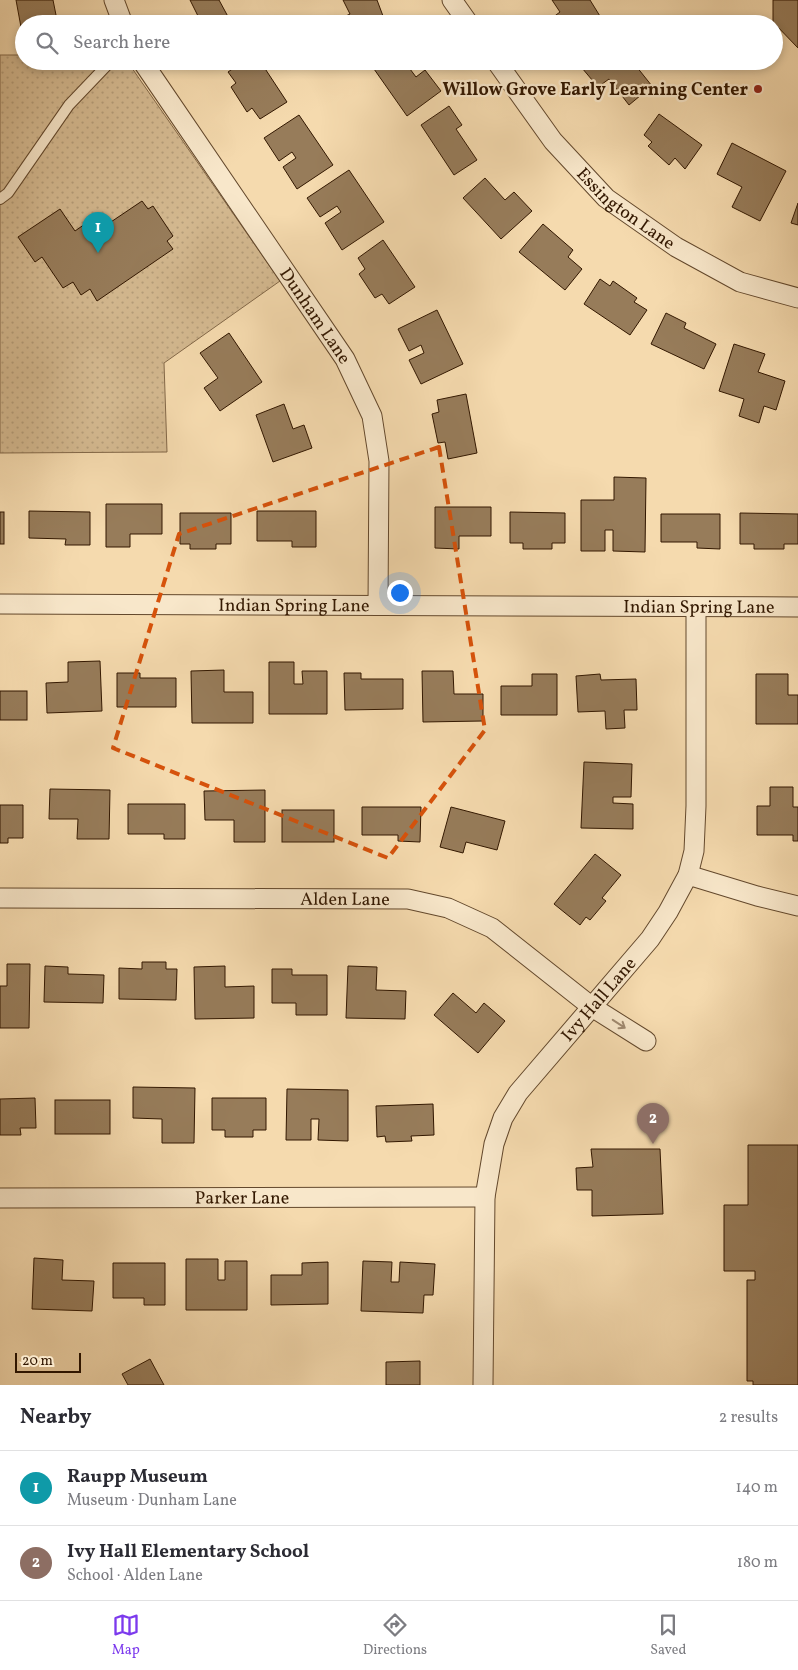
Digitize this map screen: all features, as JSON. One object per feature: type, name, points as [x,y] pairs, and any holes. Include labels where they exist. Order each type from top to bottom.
[{"type":"street","points":[[114,0],[120,15]]},
{"type":"street","points":[[452,0],[463,15]]},
{"type":"street","name":"Dunham Lane","points":[[148,70],[345,359],[372,416],[379,461],[378,605]]},
{"type":"street","name":"Essington Lane","points":[[502,70],[553,141],[606,198],[676,247],[740,282],[798,298]]},
{"type":"street","name":"Indian Spring Lane","points":[[0,604],[798,607]]},
{"type":"street","name":"Ivy Hall Lane","points":[[483,1385],[485,1197],[494,1144],[502,1118],[518,1093],[650,939],[668,912],[688,875],[694,851],[696,806],[696,607]]},
{"type":"street","points":[[688,875],[756,896],[798,906]]},
{"type":"street","name":"Alden Lane","points":[[0,898],[408,899],[448,908],[492,928],[592,1007],[646,1042]]},
{"type":"street","name":"Parker Lane","points":[[0,1198],[485,1197]]},
{"type":"lane","points":[[0,199],[8,193],[69,105],[102,70]]},
{"type":"highlighted area","points":[[439,447],[485,730],[388,858],[113,748],[179,534]]},
{"type":"shaded area","points":[[0,55],[15,55],[15,70],[133,70],[280,281],[164,363],[167,452],[0,453]]},
{"type":"building","points":[[16,0],[53,0],[56,15],[19,15]]},
{"type":"building","points":[[190,0],[219,0],[227,15],[198,15]]},
{"type":"building","points":[[343,0],[377,0],[383,15],[348,15],[350,14]]},
{"type":"building","points":[[552,0],[590,0],[599,15],[556,15],[560,12]]},
{"type":"building","points":[[773,0],[798,0],[798,48],[783,32],[783,15],[773,15]]},
{"type":"building","points":[[231,70],[266,70],[287,102],[260,119],[252,108],[247,112],[231,87],[236,83],[228,72]]},
{"type":"building","points":[[375,70],[411,70],[416,77],[425,70],[441,91],[407,116]]},
{"type":"building","points":[[584,70],[639,70],[652,86],[629,105],[609,79],[598,87]]},
{"type":"building","points":[[449,106],[462,125],[456,129],[477,160],[454,175],[421,125]]},
{"type":"building","points":[[659,114],[702,145],[685,169],[675,158],[669,165],[648,146],[652,142],[644,135]]},
{"type":"building","points":[[299,115],[333,165],[297,189],[283,167],[296,158],[292,152],[279,161],[264,138]]},
{"type":"building","points":[[732,143],[786,171],[760,221],[732,207],[742,187],[717,174]]},
{"type":"building","points":[[349,170],[384,222],[342,250],[325,223],[341,212],[337,206],[320,217],[307,198]]},
{"type":"building","points":[[485,178],[505,200],[514,192],[532,211],[501,239],[463,198]]},
{"type":"building","points":[[142,201],[148,209],[153,206],[173,236],[167,241],[173,249],[97,301],[90,289],[81,295],[73,282],[63,288],[42,257],[35,262],[18,237],[60,209],[75,231],[95,217],[102,228]]},
{"type":"building","points":[[798,203],[798,225],[791,223]]},
{"type":"building","points":[[543,224],[573,250],[568,257],[582,269],[565,290],[519,252]]},
{"type":"building","points":[[383,240],[415,287],[389,304],[382,294],[375,298],[359,274],[365,269],[358,258]]},
{"type":"building","points":[[600,279],[610,286],[613,281],[637,298],[634,302],[647,310],[630,335],[584,304]]},
{"type":"building","points":[[437,310],[463,364],[421,384],[409,360],[424,353],[421,345],[409,351],[398,329]]},
{"type":"building","points":[[666,313],[686,323],[684,328],[716,344],[704,369],[651,344]]},
{"type":"building","points":[[229,333],[262,382],[220,411],[204,388],[218,378],[200,353]]},
{"type":"building","points":[[734,344],[765,354],[758,372],[785,381],[776,410],[764,406],[759,423],[739,416],[744,399],[719,391]]},
{"type":"building","points":[[466,394],[477,453],[448,459],[445,442],[438,443],[432,414],[439,412],[437,400]]},
{"type":"building","points":[[284,404],[293,429],[304,425],[312,448],[273,462],[256,415]]},
{"type":"building","points":[[614,477],[646,478],[645,552],[613,551],[613,530],[605,530],[605,551],[581,551],[581,500],[614,500]]},
{"type":"building","points":[[106,504],[162,504],[162,534],[130,534],[130,547],[106,547]]},
{"type":"building","points":[[435,507],[491,507],[491,536],[459,536],[459,549],[435,548]]},
{"type":"building","points":[[29,511],[90,512],[90,545],[65,545],[66,539],[29,538]]},
{"type":"building","points":[[257,511],[316,511],[316,547],[292,547],[292,541],[257,541]]},
{"type":"building","points":[[0,512],[4,512],[4,544],[0,544]]},
{"type":"building","points":[[510,512],[565,513],[565,543],[552,543],[552,549],[523,549],[523,543],[510,543]]},
{"type":"building","points":[[180,513],[231,513],[231,544],[216,544],[216,549],[190,549],[190,544],[180,544]]},
{"type":"building","points":[[740,513],[798,514],[798,544],[784,544],[784,549],[754,549],[754,544],[740,544]]},
{"type":"building","points":[[661,514],[720,514],[720,549],[697,548],[697,542],[661,542]]},
{"type":"building","points":[[100,661],[102,711],[47,713],[46,683],[68,682],[68,662]]},
{"type":"building","points":[[269,662],[294,662],[294,684],[303,684],[302,671],[327,671],[327,714],[269,714]]},
{"type":"building","points":[[224,670],[224,692],[253,692],[253,723],[192,723],[191,671]]},
{"type":"building","points":[[422,671],[453,671],[454,694],[483,694],[483,721],[423,722]]},
{"type":"building","points":[[117,673],[140,673],[140,678],[176,678],[176,707],[117,707]]},
{"type":"building","points":[[344,673],[361,673],[361,679],[403,679],[403,709],[345,710]]},
{"type":"building","points":[[532,674],[557,674],[557,715],[501,715],[501,686],[532,686]]},
{"type":"building","points":[[600,674],[601,680],[636,679],[637,710],[624,710],[625,728],[606,729],[605,711],[578,712],[576,676]]},
{"type":"building","points":[[756,674],[788,674],[788,695],[798,695],[798,724],[756,724]]},
{"type":"building","points":[[0,691],[27,691],[27,720],[0,720]]},
{"type":"building","points":[[584,762],[632,764],[631,797],[613,797],[613,803],[633,804],[633,829],[581,828]]},
{"type":"building","points":[[770,787],[793,787],[793,807],[798,807],[798,841],[793,841],[793,835],[757,835],[757,806],[770,806]]},
{"type":"building","points":[[50,789],[110,790],[109,839],[77,839],[78,819],[49,819]]},
{"type":"building","points":[[265,790],[265,842],[234,842],[234,820],[205,820],[204,791]]},
{"type":"building","points":[[128,804],[185,804],[185,839],[164,839],[164,834],[128,834]]},
{"type":"building","points":[[0,805],[23,805],[23,838],[8,838],[8,843],[0,843]]},
{"type":"building","points":[[362,807],[421,807],[420,842],[398,841],[398,835],[362,835]]},
{"type":"building","points":[[451,807],[505,821],[497,850],[466,842],[463,853],[440,847]]},
{"type":"building","points":[[282,810],[334,810],[334,842],[282,842]]},
{"type":"building","points":[[595,854],[621,875],[602,898],[606,901],[590,920],[586,917],[580,925],[554,904]]},
{"type":"building","points":[[142,962],[166,962],[166,969],[177,969],[176,1000],[119,999],[119,968],[142,969]]},
{"type":"building","points":[[7,964],[30,964],[29,1028],[0,1028],[0,986],[7,986]]},
{"type":"building","points":[[45,966],[68,967],[68,974],[104,975],[103,1003],[44,1002]]},
{"type":"building","points":[[225,966],[225,987],[254,986],[254,1018],[195,1019],[194,967]]},
{"type":"building","points":[[348,966],[377,967],[376,990],[406,991],[405,1019],[346,1018]]},
{"type":"building","points":[[272,969],[292,969],[292,975],[327,975],[327,1015],[296,1015],[296,1003],[272,1003]]},
{"type":"building","points":[[453,993],[476,1013],[484,1003],[505,1021],[478,1053],[434,1015]]},
{"type":"building","points":[[133,1087],[195,1088],[194,1143],[162,1143],[162,1119],[133,1118]]},
{"type":"building","points":[[287,1089],[348,1090],[348,1141],[318,1140],[319,1119],[311,1119],[311,1140],[286,1140]]},
{"type":"building","points":[[35,1098],[36,1128],[20,1128],[21,1135],[0,1135],[0,1099]]},
{"type":"building","points":[[212,1098],[266,1098],[266,1130],[253,1130],[253,1137],[225,1137],[225,1130],[212,1130]]},
{"type":"building","points":[[55,1100],[110,1100],[110,1134],[55,1134]]},
{"type":"building","points":[[433,1104],[434,1135],[411,1136],[412,1141],[386,1142],[385,1136],[377,1137],[376,1106]]},
{"type":"building","points":[[748,1145],[798,1145],[798,1385],[753,1385],[753,1381],[747,1381],[747,1280],[755,1280],[755,1271],[724,1271],[724,1205],[748,1205]]},
{"type":"building","points":[[591,1149],[660,1149],[663,1214],[592,1216],[592,1190],[577,1190],[576,1168],[593,1167]]},
{"type":"building","points":[[34,1258],[63,1260],[62,1280],[94,1281],[92,1311],[32,1309]]},
{"type":"building","points":[[186,1259],[218,1259],[218,1280],[225,1280],[225,1261],[247,1261],[247,1310],[186,1310]]},
{"type":"building","points":[[363,1261],[392,1262],[391,1282],[399,1282],[400,1262],[435,1264],[433,1295],[424,1295],[423,1313],[361,1311]]},
{"type":"building","points":[[328,1262],[328,1304],[271,1305],[271,1275],[302,1275],[302,1263]]},
{"type":"building","points":[[113,1263],[165,1263],[165,1305],[144,1305],[144,1298],[113,1298]]},
{"type":"building","points":[[150,1359],[164,1385],[128,1385],[122,1374]]},
{"type":"building","points":[[420,1361],[420,1385],[386,1385],[386,1362]]},
{"type":"place","name":"Willow Grove Early Learning Center","points":[[758,89]]},
{"type":"place","name":"Raupp Museum","points":[[98,253]]},
{"type":"place","name":"Ivy Hall Elementary School","points":[[653,1144]]}]
